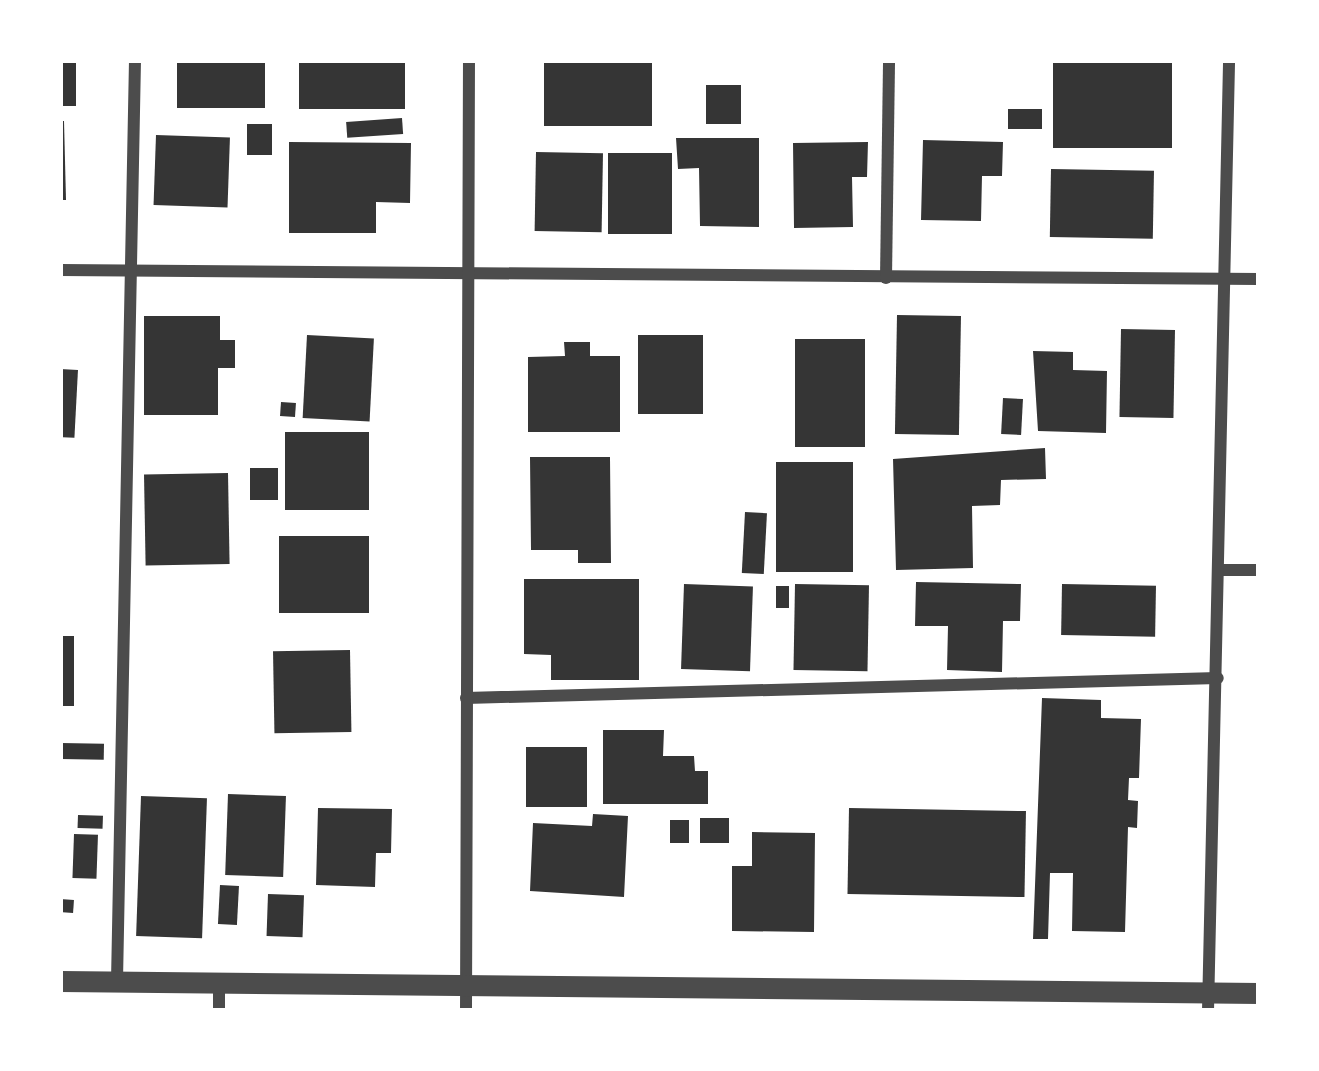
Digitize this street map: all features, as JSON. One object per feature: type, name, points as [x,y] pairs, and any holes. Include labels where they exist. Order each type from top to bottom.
[{"type":"street","points":[[117,981],[135,60]]},
{"type":"street","points":[[466,1000],[469,60]]},
{"type":"street","points":[[886,278],[889,60]]},
{"type":"street","points":[[1208,1001],[1228,278],[1229,60]]},
{"type":"street","points":[[60,270],[1259,279]]},
{"type":"street","points":[[1220,569],[1259,570]]},
{"type":"street","points":[[466,698],[1218,678]]},
{"type":"street","points":[[219,981],[219,1011]]},
{"type":"street","points":[[60,982],[219,981],[466,1000],[1208,1001],[1259,993]]},
{"type":"building","points":[[60,60],[76,60],[76,106],[60,106]]},
{"type":"building","points":[[177,60],[265,60],[265,108],[177,108]]},
{"type":"building","points":[[299,60],[405,60],[405,109],[299,109]]},
{"type":"building","points":[[544,60],[652,60],[652,126],[544,126]]},
{"type":"building","points":[[1053,60],[1172,60],[1172,148],[1053,148]]},
{"type":"building","points":[[706,85],[741,85],[741,124],[706,124]]},
{"type":"building","points":[[1008,109],[1042,109],[1042,129],[1008,129]]},
{"type":"building","points":[[402,118],[403,134],[347,138],[346,122]]},
{"type":"building","points":[[60,121],[64,121],[66,200],[60,200]]},
{"type":"building","points":[[247,124],[272,124],[272,155],[247,155]]},
{"type":"building","points":[[156,135],[230,138],[228,208],[154,205]]},
{"type":"building","points":[[676,138],[759,138],[759,227],[700,226],[699,168],[678,169]]},
{"type":"building","points":[[923,140],[1003,142],[1002,176],[982,176],[981,221],[921,220]]},
{"type":"building","points":[[289,142],[411,143],[410,203],[376,202],[376,233],[289,233]]},
{"type":"building","points":[[868,142],[867,177],[852,177],[853,227],[794,228],[793,143]]},
{"type":"building","points":[[536,152],[603,153],[602,232],[535,231]]},
{"type":"building","points":[[608,153],[672,153],[672,234],[608,234]]},
{"type":"building","points":[[1051,169],[1154,171],[1153,239],[1050,237]]},
{"type":"building","points":[[897,315],[961,316],[959,435],[895,434]]},
{"type":"building","points":[[144,316],[220,316],[220,340],[235,340],[235,368],[218,368],[218,415],[144,415]]},
{"type":"building","points":[[1121,329],[1175,330],[1173,418],[1119,417]]},
{"type":"building","points":[[307,335],[374,339],[370,421],[303,418]]},
{"type":"building","points":[[638,335],[703,335],[703,414],[638,414]]},
{"type":"building","points":[[795,339],[865,339],[865,447],[795,447]]},
{"type":"building","points":[[564,342],[590,342],[590,356],[620,356],[620,432],[528,432],[528,357],[565,356]]},
{"type":"building","points":[[1033,351],[1073,352],[1073,370],[1107,371],[1106,433],[1038,431]]},
{"type":"building","points":[[60,369],[78,370],[74,438],[60,437]]},
{"type":"building","points":[[1003,398],[1023,399],[1021,435],[1001,434]]},
{"type":"building","points":[[281,402],[296,403],[295,417],[280,416]]},
{"type":"building","points":[[285,432],[369,432],[369,510],[285,510]]},
{"type":"building","points":[[1045,448],[1046,479],[1001,480],[1000,505],[972,506],[973,568],[896,570],[893,459]]},
{"type":"building","points":[[530,457],[610,457],[611,563],[578,563],[578,550],[531,550]]},
{"type":"building","points":[[776,462],[853,462],[853,572],[776,572]]},
{"type":"building","points":[[250,468],[278,468],[278,500],[250,500]]},
{"type":"building","points":[[228,473],[230,564],[146,565],[144,474]]},
{"type":"building","points":[[745,512],[767,513],[764,574],[742,573]]},
{"type":"building","points":[[279,536],[369,536],[369,613],[279,613]]},
{"type":"building","points":[[524,579],[639,579],[639,680],[551,680],[551,655],[524,654]]},
{"type":"building","points":[[916,582],[1021,584],[1020,621],[1003,621],[1002,672],[947,670],[948,626],[915,626]]},
{"type":"building","points":[[684,584],[753,586],[750,671],[681,669]]},
{"type":"building","points":[[795,584],[869,585],[867,671],[793,670]]},
{"type":"building","points":[[1062,584],[1156,586],[1155,637],[1061,635]]},
{"type":"building","points":[[776,586],[789,586],[789,608],[776,608]]},
{"type":"building","points":[[60,636],[74,636],[74,706],[60,706]]},
{"type":"building","points":[[350,650],[351,732],[274,733],[273,651]]},
{"type":"building","points":[[1042,698],[1101,700],[1101,718],[1141,719],[1139,778],[1129,778],[1128,800],[1138,801],[1137,828],[1128,827],[1125,932],[1072,931],[1073,873],[1050,873],[1048,939],[1033,939]]},
{"type":"building","points":[[603,730],[664,730],[663,756],[694,756],[695,771],[708,771],[708,804],[603,804]]},
{"type":"building","points":[[61,743],[104,744],[104,760],[61,759]]},
{"type":"building","points":[[526,747],[587,747],[587,807],[526,807]]},
{"type":"building","points":[[228,794],[286,796],[283,877],[225,875]]},
{"type":"building","points":[[141,796],[207,798],[202,938],[136,936]]},
{"type":"building","points":[[318,808],[392,809],[391,853],[376,853],[375,887],[316,885]]},
{"type":"building","points":[[849,808],[1026,811],[1024,897],[847,894]]},
{"type":"building","points":[[593,814],[628,816],[624,897],[530,891],[533,823],[592,826]]},
{"type":"building","points":[[78,815],[103,816],[103,829],[78,828]]},
{"type":"building","points":[[700,818],[729,818],[729,843],[700,843]]},
{"type":"building","points":[[670,820],[689,820],[689,843],[670,843]]},
{"type":"building","points":[[752,832],[815,833],[814,932],[732,931],[732,866],[752,866]]},
{"type":"building","points":[[74,834],[98,835],[96,879],[72,878]]},
{"type":"building","points":[[220,885],[239,886],[237,925],[218,924]]},
{"type":"building","points":[[268,894],[304,895],[303,937],[267,936]]},
{"type":"building","points":[[60,899],[74,900],[73,913],[60,912]]}]
